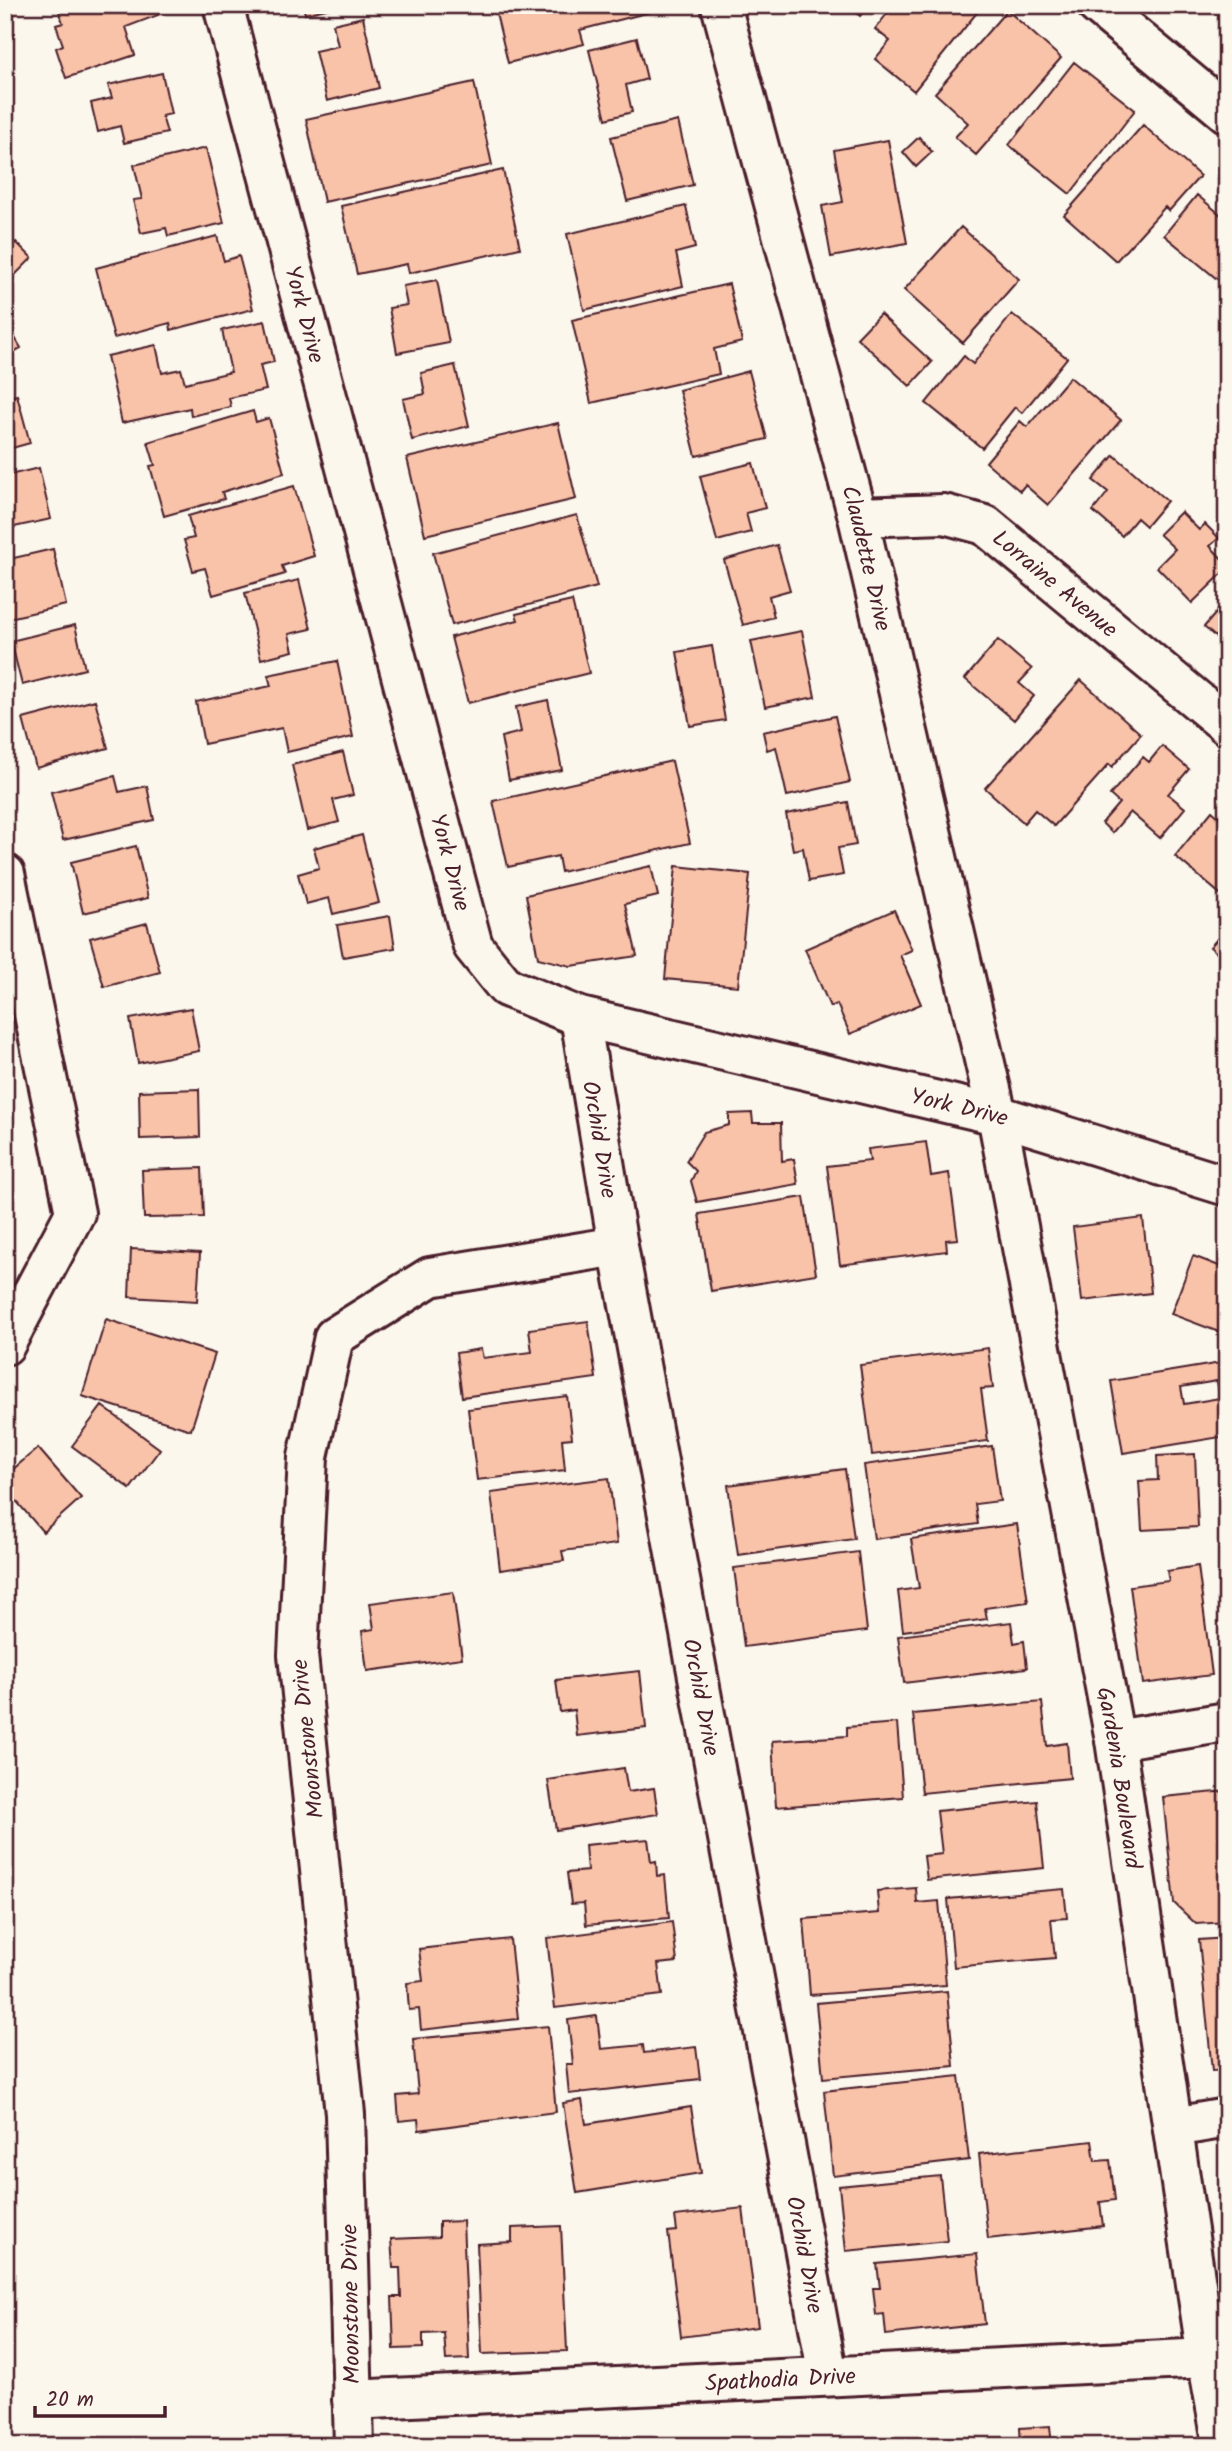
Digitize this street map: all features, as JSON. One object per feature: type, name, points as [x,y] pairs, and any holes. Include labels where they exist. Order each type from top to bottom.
[{"type":"street","name":"York Drive","points":[[223,5],[473,946],[506,987],[580,1017],[997,1115],[1227,1186]]},
{"type":"street","name":"Claudette Drive","points":[[721,5],[858,517],[997,1115]]},
{"type":"street","points":[[1097,5],[1227,113]]},
{"type":"street","name":"Lorraine Avenue","points":[[858,517],[944,514],[985,525],[1227,725]]},
{"type":"street","points":[[5,874],[75,1213],[5,1345]]},
{"type":"street","name":"Orchid Drive","points":[[580,1017],[618,1245],[828,2376]]},
{"type":"street","name":"Gardenia Boulevard","points":[[997,1115],[1115,1740],[1207,2358],[1223,2446]]},
{"type":"street","name":"Moonstone Drive","points":[[354,2446],[345,2114],[298,1655],[308,1457],[334,1338],[430,1277],[618,1245]]},
{"type":"street","points":[[1115,1740],[1227,1722]]},
{"type":"street","points":[[1174,2127],[1227,2118]]},
{"type":"street","name":"Spathodia Drive","points":[[352,2400],[1207,2358]]},
{"type":"building","points":[[57,5],[155,5],[158,15],[126,27],[135,55],[66,78],[56,48],[63,45],[56,25],[63,23]]},
{"type":"building","points":[[303,5],[343,5],[305,14]]},
{"type":"building","points":[[494,5],[648,5],[650,12],[580,30],[584,44],[508,63]]},
{"type":"building","points":[[848,5],[868,5],[860,16]]},
{"type":"building","points":[[894,5],[983,5],[914,91],[875,59],[890,41],[875,29]]},
{"type":"building","points":[[1007,10],[1061,58],[976,155],[955,137],[968,123],[935,93]]},
{"type":"building","points":[[363,17],[379,88],[327,101],[315,51],[338,46],[333,24]]},
{"type":"building","points":[[637,38],[647,79],[626,85],[632,112],[606,119],[589,50]]},
{"type":"building","points":[[1074,62],[1135,110],[1070,194],[1009,145]]},
{"type":"building","points":[[162,73],[171,114],[162,116],[167,133],[124,143],[120,126],[98,132],[91,103],[112,98],[108,85]]},
{"type":"building","points":[[474,82],[492,165],[324,202],[306,119]]},
{"type":"building","points":[[678,121],[693,185],[627,201],[611,137]]},
{"type":"building","points":[[1143,125],[1200,176],[1169,211],[1165,207],[1116,261],[1064,215]]},
{"type":"building","points":[[919,137],[932,152],[916,167],[903,152]]},
{"type":"building","points":[[888,140],[907,243],[831,257],[822,206],[843,202],[834,150]]},
{"type":"building","points":[[206,148],[224,223],[168,236],[166,228],[141,233],[133,200],[142,199],[134,165]]},
{"type":"building","points":[[503,170],[520,248],[409,273],[407,264],[357,274],[341,206]]},
{"type":"building","points":[[1197,195],[1227,220],[1227,233],[1220,241],[1227,246],[1227,267],[1217,279],[1164,235]]},
{"type":"building","points":[[686,206],[695,248],[676,253],[683,286],[584,310],[567,234]]},
{"type":"building","points":[[961,227],[1019,279],[963,343],[904,290]]},
{"type":"building","points":[[217,236],[224,261],[239,256],[253,309],[171,330],[170,323],[114,338],[96,268]]},
{"type":"building","points":[[16,242],[32,258],[5,285],[5,253]]},
{"type":"building","points":[[437,280],[449,343],[397,353],[389,308],[407,305],[403,286]]},
{"type":"building","points":[[729,284],[742,342],[714,349],[719,374],[591,403],[572,320]]},
{"type":"building","points":[[880,314],[932,362],[910,386],[857,338]]},
{"type":"building","points":[[1012,314],[1067,358],[1022,413],[1015,407],[982,448],[926,403],[964,356],[973,364]]},
{"type":"building","points":[[5,321],[21,348],[5,357]]},
{"type":"building","points":[[265,321],[274,362],[260,365],[266,390],[229,398],[231,407],[191,416],[190,408],[122,423],[107,356],[156,345],[162,373],[181,369],[185,383],[231,372],[222,330]]},
{"type":"building","points":[[455,365],[469,426],[412,440],[403,399],[425,394],[421,373]]},
{"type":"building","points":[[749,371],[767,439],[696,456],[679,390]]},
{"type":"building","points":[[1070,377],[1121,420],[1048,505],[1025,485],[1020,491],[986,462],[1020,421],[1027,427]]},
{"type":"building","points":[[17,395],[30,443],[5,450],[5,398]]},
{"type":"building","points":[[253,411],[256,422],[269,418],[284,473],[222,492],[224,499],[164,516],[150,466],[155,465],[148,442]]},
{"type":"building","points":[[558,423],[576,499],[425,535],[407,458]]},
{"type":"building","points":[[1114,455],[1167,501],[1146,526],[1137,518],[1122,536],[1093,511],[1108,492],[1093,480]]},
{"type":"building","points":[[753,463],[765,508],[746,513],[751,532],[717,541],[700,476]]},
{"type":"building","points":[[39,468],[51,519],[5,529],[5,476]]},
{"type":"building","points":[[294,486],[314,556],[282,566],[285,574],[213,595],[205,568],[193,571],[184,540],[194,538],[188,516]]},
{"type":"building","points":[[1181,512],[1199,530],[1205,524],[1219,538],[1210,546],[1227,564],[1227,569],[1192,603],[1157,567],[1175,549],[1159,534]]},
{"type":"building","points":[[577,515],[597,587],[452,625],[433,553]]},
{"type":"building","points":[[777,545],[790,590],[769,596],[774,617],[743,625],[724,560]]},
{"type":"building","points":[[53,549],[66,605],[5,619],[5,560]]},
{"type":"building","points":[[299,580],[311,629],[289,634],[293,651],[261,659],[245,593]]},
{"type":"building","points":[[1227,600],[1227,647],[1204,627]]},
{"type":"building","points":[[572,601],[589,673],[468,703],[451,637],[518,620],[516,614]]},
{"type":"building","points":[[75,625],[85,669],[22,685],[11,641]]},
{"type":"building","points":[[802,631],[815,697],[765,707],[751,641]]},
{"type":"building","points":[[998,640],[1032,669],[1019,683],[1034,696],[1014,720],[965,679]]},
{"type":"building","points":[[712,646],[725,720],[690,726],[677,652]]},
{"type":"building","points":[[337,661],[353,737],[287,752],[282,728],[204,744],[196,702],[271,686],[268,675]]},
{"type":"building","points":[[1081,680],[1141,734],[1112,767],[1109,764],[1054,826],[1035,810],[1024,823],[985,788]]},
{"type":"building","points":[[95,700],[108,748],[36,768],[23,719]]},
{"type":"building","points":[[548,700],[562,770],[509,780],[501,737],[521,732],[516,707]]},
{"type":"building","points":[[835,716],[850,782],[787,796],[776,747],[767,750],[763,732]]},
{"type":"building","points":[[1162,746],[1189,769],[1168,794],[1185,808],[1160,838],[1130,812],[1112,833],[1102,823],[1119,803],[1110,795],[1143,757],[1149,762]]},
{"type":"building","points":[[343,752],[353,795],[333,800],[339,822],[307,830],[292,765]]},
{"type":"building","points":[[672,761],[690,843],[561,872],[558,856],[508,867],[493,801]]},
{"type":"building","points":[[115,776],[119,792],[147,786],[154,820],[63,840],[51,792]]},
{"type":"building","points":[[848,802],[856,845],[838,848],[843,875],[809,881],[803,848],[793,850],[786,814]]},
{"type":"building","points":[[1212,811],[1227,824],[1226,899],[1175,856]]},
{"type":"building","points":[[362,835],[379,903],[333,914],[329,898],[306,904],[298,874],[319,868],[314,848]]},
{"type":"building","points":[[136,846],[148,898],[83,913],[71,862]]},
{"type":"building","points":[[651,866],[658,896],[625,904],[637,956],[571,966],[538,958],[526,895]]},
{"type":"building","points":[[676,866],[750,874],[738,986],[665,979]]},
{"type":"building","points":[[894,910],[912,950],[900,955],[921,1004],[850,1034],[837,1004],[830,1007],[805,949]]},
{"type":"building","points":[[390,916],[395,948],[343,957],[337,925]]},
{"type":"building","points":[[147,923],[160,972],[104,987],[90,938]]},
{"type":"building","points":[[1227,928],[1227,962],[1210,947]]},
{"type":"building","points":[[191,1008],[199,1051],[138,1063],[130,1019]]},
{"type":"building","points":[[199,1089],[200,1137],[140,1139],[139,1091]]},
{"type":"building","points":[[752,1113],[753,1123],[781,1123],[782,1161],[794,1159],[798,1184],[697,1202],[691,1181],[696,1171],[686,1161],[704,1132],[729,1125],[729,1114]]},
{"type":"building","points":[[926,1142],[931,1176],[949,1173],[958,1239],[946,1240],[947,1251],[840,1265],[827,1166],[870,1161],[868,1149]]},
{"type":"building","points":[[202,1168],[204,1217],[144,1218],[142,1170]]},
{"type":"building","points":[[804,1197],[816,1274],[711,1291],[699,1214]]},
{"type":"building","points":[[1143,1218],[1151,1293],[1082,1301],[1073,1227]]},
{"type":"building","points":[[131,1249],[200,1253],[197,1301],[129,1297]]},
{"type":"building","points":[[1193,1256],[1227,1269],[1227,1335],[1171,1314]]},
{"type":"building","points":[[106,1319],[215,1354],[191,1430],[82,1396]]},
{"type":"building","points":[[588,1321],[596,1378],[462,1397],[456,1353],[481,1349],[483,1358],[532,1352],[529,1329]]},
{"type":"building","points":[[988,1348],[993,1388],[981,1389],[988,1441],[872,1455],[860,1365]]},
{"type":"building","points":[[1227,1362],[1227,1436],[1123,1453],[1111,1381]],"holes":[[[1217,1381],[1220,1398],[1184,1404],[1181,1387]]]},
{"type":"building","points":[[567,1396],[572,1438],[562,1439],[565,1470],[477,1480],[468,1409]]},
{"type":"building","points":[[102,1406],[160,1449],[130,1489],[72,1446]]},
{"type":"building","points":[[992,1446],[1000,1501],[975,1504],[978,1524],[874,1539],[864,1465]]},
{"type":"building","points":[[38,1448],[81,1498],[43,1532],[5,1488],[5,1476]]},
{"type":"building","points":[[1195,1454],[1198,1527],[1142,1530],[1139,1481],[1158,1480],[1157,1456]]},
{"type":"building","points":[[845,1469],[854,1539],[738,1555],[728,1485]]},
{"type":"building","points":[[609,1478],[617,1544],[562,1551],[564,1561],[500,1570],[491,1493]]},
{"type":"building","points":[[1017,1524],[1028,1602],[985,1608],[987,1619],[903,1631],[898,1591],[919,1588],[911,1539]]},
{"type":"building","points":[[858,1552],[867,1631],[744,1647],[734,1568]]},
{"type":"building","points":[[1198,1566],[1212,1675],[1143,1684],[1130,1586],[1169,1581],[1167,1571]]},
{"type":"building","points":[[453,1592],[462,1658],[367,1671],[362,1631],[374,1629],[370,1603]]},
{"type":"building","points":[[1011,1622],[1014,1643],[1024,1641],[1027,1668],[904,1683],[898,1636]]},
{"type":"building","points":[[640,1671],[646,1728],[577,1736],[574,1710],[560,1712],[556,1680]]},
{"type":"building","points":[[1042,1702],[1047,1746],[1067,1743],[1070,1778],[922,1793],[913,1714]]},
{"type":"building","points":[[897,1723],[903,1797],[776,1807],[772,1741],[847,1736],[847,1727]]},
{"type":"building","points":[[624,1768],[628,1792],[654,1788],[658,1814],[556,1830],[548,1780]]},
{"type":"building","points":[[1227,1791],[1227,1922],[1196,1924],[1174,1903],[1163,1797]]},
{"type":"building","points":[[1037,1801],[1044,1868],[927,1880],[924,1856],[942,1854],[937,1811]]},
{"type":"building","points":[[648,1839],[651,1862],[656,1861],[657,1876],[665,1875],[669,1918],[586,1925],[584,1903],[571,1904],[567,1873],[587,1871],[585,1845]]},
{"type":"building","points":[[916,1888],[917,1903],[939,1901],[946,1985],[810,1995],[804,1919],[879,1913],[877,1891]]},
{"type":"building","points":[[1064,1889],[1067,1918],[1051,1919],[1055,1958],[954,1967],[948,1899]]},
{"type":"building","points":[[672,1922],[677,1962],[658,1964],[662,1995],[555,2008],[547,1938]]},
{"type":"building","points":[[1227,1938],[1227,2070],[1212,2071],[1199,1940]]},
{"type":"building","points":[[510,1939],[518,2019],[421,2030],[419,2009],[409,2010],[407,1983],[423,1981],[419,1949]]},
{"type":"building","points":[[947,1991],[954,2066],[823,2078],[816,2003]]},
{"type":"building","points":[[597,2016],[601,2049],[643,2045],[644,2053],[696,2047],[700,2079],[569,2094],[566,2064],[573,2064],[568,2020]]},
{"type":"building","points":[[548,2026],[556,2112],[419,2130],[418,2119],[399,2121],[397,2096],[418,2094],[413,2039]]},
{"type":"building","points":[[959,2076],[969,2160],[833,2176],[824,2091]]},
{"type":"building","points":[[582,2100],[586,2124],[691,2107],[701,2173],[577,2193],[563,2103]]},
{"type":"building","points":[[1092,2141],[1095,2161],[1110,2160],[1115,2200],[1100,2202],[1103,2226],[988,2239],[979,2154]]},
{"type":"building","points":[[940,2176],[947,2241],[846,2251],[839,2186]]},
{"type":"building","points":[[743,2208],[758,2327],[681,2337],[668,2232],[677,2231],[675,2216]]},
{"type":"building","points":[[463,2221],[469,2359],[446,2360],[444,2333],[423,2334],[423,2348],[394,2349],[392,2297],[401,2297],[400,2268],[393,2268],[391,2239],[439,2237],[439,2222]]},
{"type":"building","points":[[561,2226],[567,2351],[482,2354],[477,2244],[512,2242],[512,2228]]},
{"type":"building","points":[[977,2254],[985,2324],[886,2335],[884,2314],[876,2315],[873,2288],[880,2288],[877,2264]]},
{"type":"building","points":[[1050,2426],[1052,2446],[1021,2446],[1020,2428]]}]
